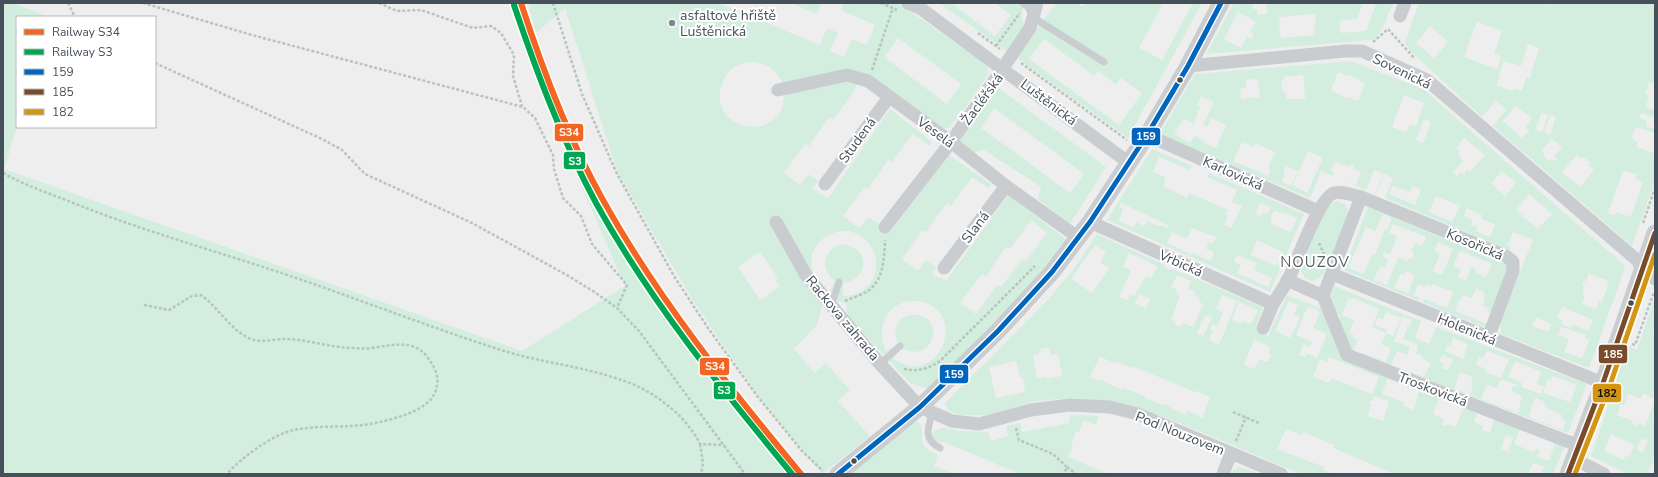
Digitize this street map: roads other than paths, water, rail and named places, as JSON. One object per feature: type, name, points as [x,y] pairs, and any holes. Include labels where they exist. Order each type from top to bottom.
[{"type":"street","name":"Luštěnická","points":[[908,3],[920,8],[1003,68],[1129,163]]},
{"type":"street","name":"Žacléřská","points":[[885,227],[951,142],[1003,68],[1030,28],[1037,3]]},
{"type":"street","points":[[839,473],[926,410],[1052,272],[1090,222],[1147,135],[1188,66],[1221,3]]},
{"type":"street","points":[[1400,16],[1406,3]]},
{"type":"street","name":"Sovenická","points":[[1188,66],[1345,51],[1362,51],[1427,80],[1638,261],[1649,275]]},
{"type":"street","name":"Veselá","points":[[775,90],[847,75],[868,81],[951,142],[1006,186],[1078,238]]},
{"type":"street","name":"Studená","points":[[825,184],[888,97]]},
{"type":"street","name":"Karlovická","points":[[1147,135],[1318,211]]},
{"type":"street","name":"Slaná","points":[[944,268],[1006,186]]},
{"type":"street","points":[[1263,328],[1273,304],[1287,280],[1318,211],[1325,199],[1333,194],[1343,193],[1361,197],[1323,296],[1287,280]]},
{"type":"street","name":"Kosořická","points":[[1361,197],[1506,256],[1513,262],[1513,271],[1488,338]]},
{"type":"street","name":"Rackova zahrada","points":[[776,222],[806,275],[831,307],[883,361],[926,410]]},
{"type":"street","name":"Vrbická","points":[[1090,222],[1273,304]]},
{"type":"street","points":[[1574,459],[1603,383],[1649,275],[1655,233]]},
{"type":"street","name":"Holenická","points":[[1332,274],[1603,383]]},
{"type":"street","name":"Troskovická","points":[[1323,296],[1348,356],[1570,442],[1574,459],[1604,474]]},
{"type":"street","name":"Pod Nouzovem","points":[[926,410],[952,421],[980,424],[1031,410],[1070,405],[1110,407],[1138,414],[1281,474]]},
{"type":"street","name":"Pod Nouzovem","points":[[1223,474],[1231,453]]},
{"type":"lane","points":[[1023,6],[1028,7],[1034,18],[1104,62]]},
{"type":"lane","points":[[831,307],[839,282]]},
{"type":"lane","points":[[883,361],[900,346]]},
{"type":"lane","points":[[926,410],[928,436],[931,443],[940,448]]},
{"type":"rail line","name":"S34","points":[[521,3],[547,79],[567,128],[590,177],[624,237],[696,342],[801,474]]},
{"type":"rail line","name":"S3","points":[[514,5],[541,81],[561,131],[596,203],[617,239],[639,275],[688,343],[792,474]]},
{"type":"place","name":"asfaltové hřiště Luštěnická","points":[[672,23]]},
{"type":"district","name":"NOUZOV","points":[[1315,262]]}]
